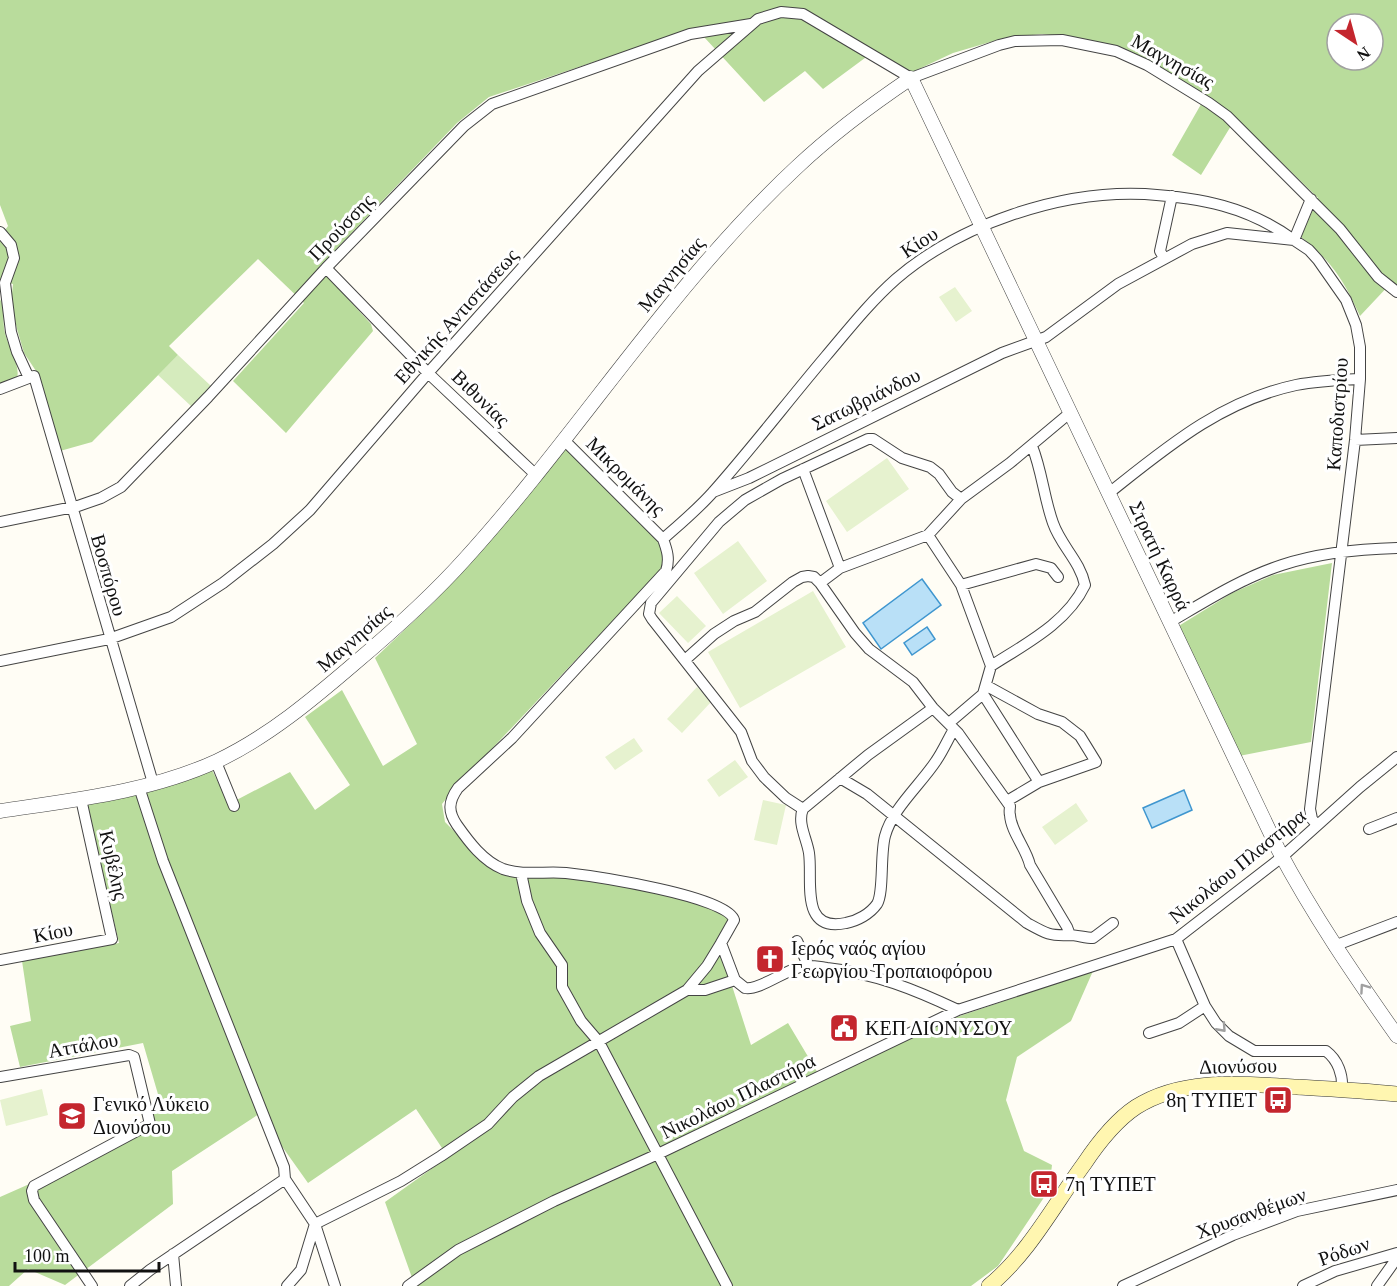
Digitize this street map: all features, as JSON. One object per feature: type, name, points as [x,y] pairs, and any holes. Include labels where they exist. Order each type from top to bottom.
[{"type":"main road","name":"Διονύσου","points":[[989,1286],[1016,1260],[1102,1140],[1136,1108],[1155,1098],[1180,1089],[1209,1084],[1258,1084],[1397,1094]]},
{"type":"street","name":"Εθνικής Αντιστάσεως","points":[[0,661],[109,639],[171,617],[206,595],[273,544],[310,510],[428,373],[698,71],[765,16],[781,12],[802,14],[911,78]]},
{"type":"street","name":"Προύσσης","points":[[0,522],[71,508],[111,494],[128,481],[270,331],[326,268],[464,126],[492,104],[690,34],[753,24]]},
{"type":"street","name":"Μαγνησίας","points":[[0,811],[81,799],[146,785],[216,762],[278,724],[334,681],[396,629],[462,562],[536,475],[678,295],[766,197],[798,166],[850,122],[911,78],[960,58],[1014,41],[1062,40],[1116,51],[1147,65],[1218,109],[1340,229],[1378,277],[1397,291]]},
{"type":"street","name":"Στρατή Καρρά","points":[[911,78],[1282,857],[1334,945],[1397,1036]]},
{"type":"street","name":"Κίου","points":[[663,539],[713,492],[881,294],[915,265],[982,227],[1031,209],[1085,196],[1127,193],[1172,196],[1241,210],[1262,219],[1294,240]]},
{"type":"street","points":[[1164,258],[1161,251],[1172,196]]},
{"type":"street","points":[[1036,340],[1054,332],[1108,290],[1203,239],[1227,233],[1294,240],[1311,199]]},
{"type":"street","points":[[0,232],[10,244],[14,258],[2,284]]},
{"type":"street","name":"Καποδιστρίου","points":[[1294,240],[1309,250],[1336,285],[1352,314],[1360,347],[1355,440],[1310,809],[1312,819],[1317,825]]},
{"type":"street","name":"Βιθυνίας","points":[[326,268],[428,373],[536,475]]},
{"type":"street","name":"Βοσπόρου","points":[[2,284],[16,352],[31,377],[109,639],[164,861],[284,1167],[285,1179],[315,1224],[335,1286]]},
{"type":"street","name":"Σατωβριάνδου","points":[[713,492],[748,478],[1002,353],[1036,340]]},
{"type":"street","points":[[0,389],[31,377]]},
{"type":"street","points":[[1109,493],[1182,435],[1204,421],[1260,395],[1296,385],[1360,379]]},
{"type":"street","points":[[820,583],[840,568],[928,535],[961,499],[1032,446],[1071,412]]},
{"type":"street","points":[[1355,440],[1397,438]]},
{"type":"street","points":[[803,809],[786,798],[764,777],[752,761],[741,732],[686,660],[651,619],[649,614],[651,603],[719,522],[757,492],[868,439],[873,439],[902,458],[930,467],[961,499]]},
{"type":"street","name":"Μικρομάνης","points":[[564,440],[663,539]]},
{"type":"street","points":[[991,666],[1050,628],[1085,585],[1079,564],[1062,541],[1052,522],[1039,465],[1032,446]]},
{"type":"street","points":[[803,469],[840,568]]},
{"type":"street","points":[[928,535],[961,585],[991,666],[985,690],[951,726],[937,761],[887,828],[882,851],[878,903],[861,918],[848,923],[832,925],[819,918],[812,907],[809,852],[800,818],[803,809],[933,708]]},
{"type":"street","points":[[287,1286],[301,1270],[315,1224],[391,1186],[441,1156],[488,1124],[513,1097],[539,1076],[687,990],[707,966],[733,923],[734,917],[730,912],[709,902],[617,879],[564,873],[521,873],[503,869],[484,858],[451,815],[450,805],[453,796],[465,781],[547,702],[666,571],[669,563],[663,539]]},
{"type":"street","points":[[1170,622],[1231,587],[1283,565],[1341,553],[1397,548]]},
{"type":"street","points":[[961,585],[1036,564],[1052,568],[1059,577]]},
{"type":"street","points":[[686,660],[714,634],[734,621],[755,612],[794,582],[802,577],[814,577],[868,649],[913,682],[933,708],[951,726],[1007,801],[1010,806],[1010,815],[1030,865],[1070,935]]},
{"type":"street","points":[[985,690],[1038,714],[1062,722],[1080,736],[1096,762],[1039,782],[1007,801]]},
{"type":"street","points":[[985,690],[1039,782]]},
{"type":"street","name":"Νικολάου Πλαστήρα","points":[[408,1286],[458,1250],[554,1201],[658,1154],[958,1010],[1176,939],[1282,857],[1397,757]]},
{"type":"street","points":[[216,762],[234,806]]},
{"type":"street","points":[[840,778],[867,794],[1028,923],[1047,934],[1093,938],[1103,933],[1113,923]]},
{"type":"street","name":"Κυβέλης","points":[[81,799],[112,939]]},
{"type":"street","points":[[1369,829],[1397,818]]},
{"type":"street","points":[[521,873],[527,901],[540,933],[562,965],[562,987],[581,1021],[599,1042],[727,1286]]},
{"type":"street","points":[[1334,945],[1397,922]]},
{"type":"street","name":"Κίου","points":[[0,960],[112,939]]},
{"type":"street","points":[[1176,939],[1205,1006],[1216,1023],[1229,1036],[1254,1051],[1326,1051],[1339,1066],[1342,1089]]},
{"type":"street","points":[[797,941],[808,965]]},
{"type":"street","points":[[721,943],[735,980],[745,988],[750,989],[790,969],[808,965],[888,980],[958,1010]]},
{"type":"street","points":[[687,990],[705,990],[735,980]]},
{"type":"street","points":[[1149,1033],[1179,1023],[1205,1006]]},
{"type":"street","name":"Αττάλου","points":[[0,1077],[132,1055],[151,1122],[148,1127],[62,1170],[34,1186],[32,1191],[34,1200],[92,1286]]},
{"type":"street","points":[[130,1286],[173,1254],[285,1179]]},
{"type":"street","name":"Χρυσανθέμων","points":[[1123,1286],[1233,1235],[1297,1211],[1397,1190]]},
{"type":"street","name":"Ρόδων","points":[[1303,1286],[1335,1271],[1397,1253]]},
{"type":"street","points":[[173,1254],[176,1286]]},
{"type":"street","points":[[1377,1286],[1397,1258]]},
{"type":"green space","points":[[0,0],[1397,0],[1397,285],[1392,282],[1360,316],[1336,272],[1301,237],[1318,198],[1272,153],[1234,121],[1201,175],[1172,155],[1204,99],[1083,39],[1042,34],[1004,38],[953,53],[906,75],[873,52],[823,89],[805,71],[764,102],[704,37],[698,27],[489,97],[457,123],[319,267],[371,324],[373,331],[286,433],[233,381],[304,303],[258,259],[169,346],[178,355],[92,442],[60,451],[36,371],[24,353],[17,329],[11,303],[13,284],[0,282],[0,237],[8,226],[0,205]]},
{"type":"green space","points":[[955,287],[972,311],[956,322],[939,297]]},
{"type":"green space","points":[[0,299],[5,334],[18,373],[17,379],[0,384]]},
{"type":"green space","points":[[178,355],[211,386],[192,407],[158,375]]},
{"type":"green space","points":[[566,447],[655,535],[664,550],[667,563],[453,790],[442,804],[445,822],[490,867],[513,877],[592,878],[651,889],[722,910],[732,918],[718,942],[751,1045],[788,1023],[822,1080],[957,1017],[1093,971],[1071,1021],[1017,1057],[1006,1100],[1024,1151],[1052,1165],[1049,1190],[998,1266],[971,1286],[415,1286],[385,1202],[448,1157],[416,1109],[308,1183],[259,1114],[172,1171],[173,1204],[65,1285],[28,1269],[9,1286],[0,1286],[0,1197],[43,1178],[148,1124],[144,1108],[160,1101],[143,1043],[20,1067],[10,1026],[31,1021],[22,961],[119,943],[86,803],[212,770],[229,804],[290,772],[315,810],[350,785],[305,717],[342,690],[383,766],[417,744],[375,658],[434,602],[493,536]]},
{"type":"green space","points":[[887,458],[909,489],[847,532],[826,501]]},
{"type":"green space","points":[[738,541],[767,581],[723,614],[694,573]]},
{"type":"green space","points":[[1332,563],[1311,742],[1239,756],[1177,627],[1232,593],[1273,575]]},
{"type":"green space","points":[[813,591],[846,647],[740,708],[708,652]]},
{"type":"green space","points":[[677,596],[706,626],[688,643],[659,613]]},
{"type":"green space","points":[[697,687],[712,701],[682,733],[667,719]]},
{"type":"green space","points":[[634,738],[643,751],[615,770],[605,757]]},
{"type":"green space","points":[[735,760],[748,777],[719,797],[707,780]]},
{"type":"green space","points":[[763,800],[786,805],[777,845],[754,840]]},
{"type":"green space","points":[[1076,803],[1088,821],[1055,845],[1042,827]]},
{"type":"green space","points":[[42,1089],[48,1115],[6,1126],[0,1100]]},
{"type":"water","points":[[922,579],[941,605],[881,649],[863,623]]},
{"type":"water","points":[[927,627],[935,639],[912,655],[904,643]]},
{"type":"water","points":[[1184,790],[1192,810],[1152,828],[1143,808]]},
{"type":"place","name":"Ιερός ναός αγίου Γεωργίου Τροπαιοφόρου","points":[[770,959]]},
{"type":"place","name":"ΚΕΠ ΔΙΟΝΥΣΟΥ","points":[[844,1028]]},
{"type":"place","name":"8η ΤΥΠΕΤ","points":[[1278,1100]]},
{"type":"place","name":"Γενικό Λύκειο Διονύσου","points":[[72,1116]]},
{"type":"place","name":"7η ΤΥΠΕΤ","points":[[1044,1184]]}]
